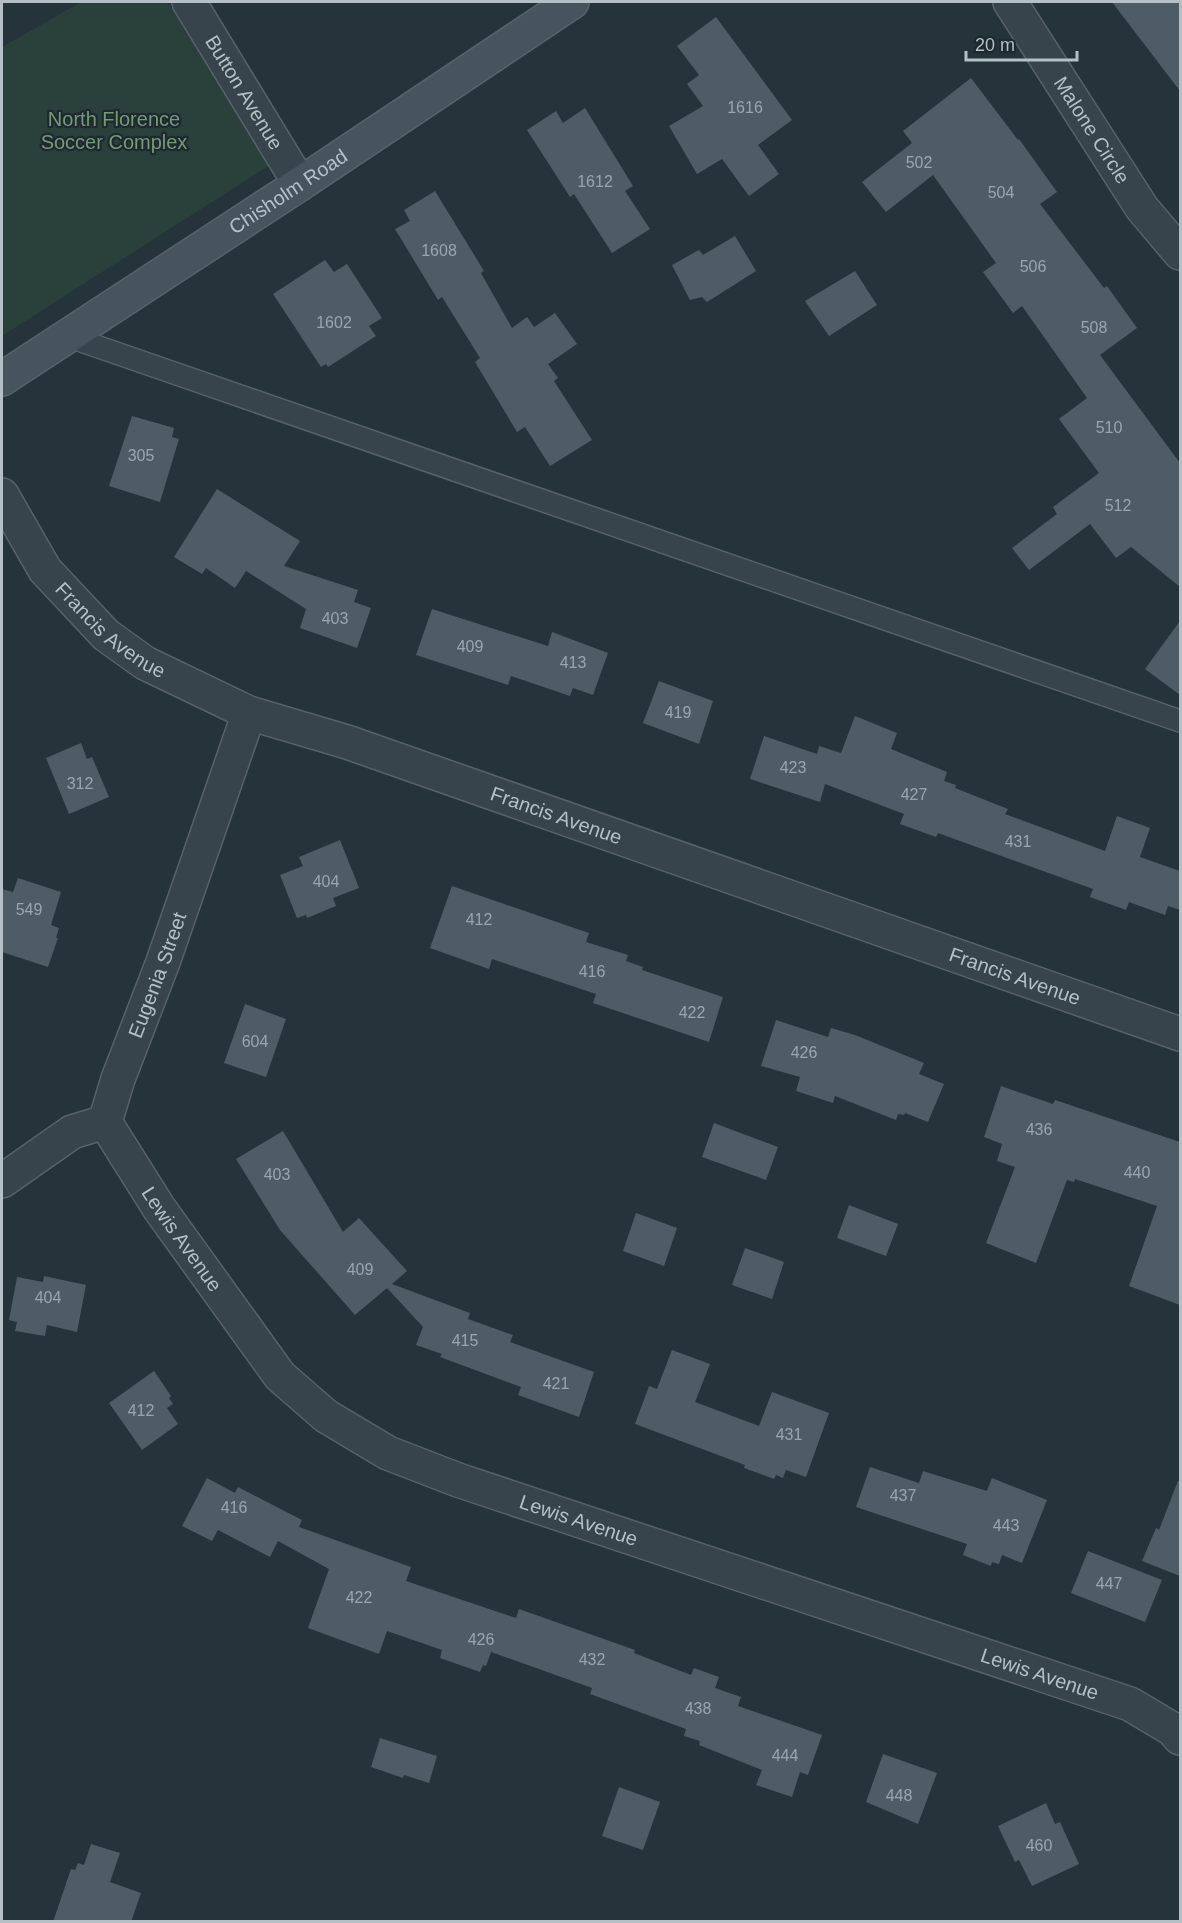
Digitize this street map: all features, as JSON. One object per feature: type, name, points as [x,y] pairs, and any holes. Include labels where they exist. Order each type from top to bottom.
[{"type":"main road","name":"Chisholm Road","points":[[2,379],[572,2]]},
{"type":"street","name":"Button Avenue","points":[[189,2],[300,184]]},
{"type":"street","name":"Malone Circle","points":[[1010,2],[1142,208],[1180,253]]},
{"type":"street","name":"Francis Avenue","points":[[2,495],[45,570],[106,635],[145,663],[249,713],[347,742],[1180,1035]]},
{"type":"street","name":"Eugenia Street","points":[[105,1122],[118,1079],[164,962],[249,713]]},
{"type":"street","points":[[2,1181],[72,1132],[105,1122]]},
{"type":"street","name":"Lewis Avenue","points":[[105,1122],[159,1208],[280,1376],[326,1416],[388,1453],[458,1480],[1130,1704],[1172,1729],[1180,1738]]},
{"type":"lane","points":[[67,336],[1180,721]]},
{"type":"green space","name":"North Florence Soccer Complex","points":[[81,2],[168,2],[270,165],[2,336],[2,47]]},
{"type":"building","points":[[1112,2],[1180,2],[1180,91]]},
{"type":"building","points":[[716,17],[792,120],[758,145],[779,174],[749,196],[722,159],[697,174],[669,126],[703,106],[687,84],[699,75],[677,46]]},
{"type":"building","points":[[971,78],[1057,192],[1040,204],[1104,288],[1107,286],[1137,328],[1100,355],[1180,463],[1180,587],[1131,547],[1116,558],[1090,524],[1029,570],[1012,548],[1057,514],[1053,507],[1099,473],[1059,419],[1087,398],[1022,306],[1013,313],[983,272],[996,263],[933,175],[886,212],[862,182],[912,143],[903,131]]},
{"type":"building","points":[[585,108],[633,186],[625,191],[650,229],[612,253],[574,194],[570,197],[527,130],[556,111],[563,123]]},
{"type":"building","points":[[435,191],[484,271],[481,273],[512,328],[527,317],[534,327],[555,313],[577,344],[548,364],[558,378],[554,381],[592,440],[550,466],[525,427],[517,432],[475,362],[480,358],[442,297],[438,300],[395,229],[410,221],[404,210]]},
{"type":"building","points":[[735,236],[756,271],[707,302],[702,297],[690,300],[672,265],[699,250],[703,255]]},
{"type":"building","points":[[325,260],[334,272],[347,264],[382,318],[369,326],[376,336],[328,367],[326,364],[321,367],[273,294]]},
{"type":"building","points":[[855,271],[877,305],[829,336],[805,301]]},
{"type":"building","points":[[132,416],[174,428],[172,437],[179,439],[160,502],[109,486]]},
{"type":"building","points":[[217,489],[300,541],[284,566],[358,590],[354,602],[371,608],[357,648],[300,628],[306,609],[246,571],[235,588],[206,568],[202,574],[174,557]]},
{"type":"building","points":[[432,609],[548,646],[552,632],[608,653],[593,695],[573,688],[570,696],[511,676],[508,685],[416,655]]},
{"type":"building","points":[[1180,621],[1180,695],[1145,669]]},
{"type":"building","points":[[659,681],[713,701],[699,744],[643,723]]},
{"type":"building","points":[[855,716],[897,733],[891,749],[947,772],[944,781],[956,785],[955,788],[1008,809],[1005,814],[1105,851],[1117,816],[1150,828],[1140,857],[1180,871],[1180,910],[1168,906],[1165,915],[1129,902],[1126,910],[1090,897],[1093,889],[938,833],[936,837],[900,824],[904,814],[825,784],[820,802],[750,779],[764,736],[817,754],[819,746],[841,753]]},
{"type":"building","points":[[81,743],[87,759],[92,757],[109,797],[69,814],[46,758]]},
{"type":"building","points":[[340,840],[359,888],[333,898],[336,906],[307,918],[306,915],[297,918],[280,875],[303,866],[299,857]]},
{"type":"building","points":[[18,878],[61,892],[51,925],[59,928],[56,938],[58,938],[48,967],[2,952],[2,889],[13,892]]},
{"type":"building","points":[[452,886],[589,933],[586,942],[628,955],[626,961],[643,967],[642,970],[723,997],[709,1042],[593,1003],[596,994],[492,959],[489,969],[430,948]]},
{"type":"building","points":[[245,1004],[286,1019],[266,1077],[224,1063]]},
{"type":"building","points":[[776,1020],[828,1037],[831,1028],[855,1035],[924,1063],[919,1074],[944,1084],[928,1122],[905,1113],[904,1115],[898,1114],[896,1120],[835,1096],[833,1103],[796,1091],[800,1077],[761,1066]]},
{"type":"building","points":[[1001,1086],[1053,1104],[1055,1100],[1180,1142],[1180,1305],[1129,1286],[1157,1206],[1075,1179],[1074,1182],[1067,1180],[1036,1263],[986,1243],[1015,1167],[997,1161],[1002,1144],[984,1137]]},
{"type":"building","points":[[714,1123],[778,1147],[766,1180],[702,1157]]},
{"type":"building","points":[[283,1131],[343,1232],[359,1218],[407,1271],[392,1284],[470,1313],[468,1319],[513,1335],[510,1342],[594,1372],[579,1417],[518,1395],[521,1387],[440,1357],[442,1354],[416,1345],[423,1327],[387,1288],[355,1315],[280,1230],[236,1159]]},
{"type":"building","points":[[849,1205],[898,1224],[886,1256],[837,1238]]},
{"type":"building","points":[[636,1213],[677,1228],[664,1266],[623,1251]]},
{"type":"building","points":[[745,1248],[784,1262],[772,1299],[732,1285]]},
{"type":"building","points":[[44,1276],[86,1285],[77,1332],[47,1325],[45,1336],[15,1331],[17,1322],[9,1320],[17,1277],[43,1282]]},
{"type":"building","points":[[672,1350],[710,1364],[695,1402],[759,1426],[772,1392],[829,1413],[806,1477],[786,1470],[783,1478],[776,1475],[774,1479],[744,1468],[745,1465],[635,1424],[649,1386],[657,1389]]},
{"type":"building","points":[[154,1371],[171,1396],[169,1398],[173,1404],[167,1408],[178,1424],[142,1450],[109,1403]]},
{"type":"building","points":[[870,1467],[919,1483],[923,1471],[987,1491],[992,1478],[1047,1500],[1022,1563],[1002,1555],[999,1564],[992,1562],[991,1566],[963,1555],[967,1544],[856,1507]]},
{"type":"building","points":[[207,1478],[235,1493],[238,1487],[302,1520],[299,1527],[411,1567],[406,1581],[516,1618],[519,1609],[635,1650],[634,1653],[691,1675],[694,1668],[719,1677],[715,1688],[741,1697],[738,1706],[822,1735],[808,1775],[800,1772],[792,1797],[756,1785],[762,1770],[699,1745],[700,1741],[684,1736],[686,1729],[590,1694],[592,1688],[491,1652],[486,1666],[483,1665],[480,1672],[440,1658],[442,1650],[387,1631],[379,1654],[308,1628],[329,1569],[278,1541],[270,1557],[218,1530],[212,1541],[182,1526]]},
{"type":"building","points":[[1178,1481],[1180,1481],[1180,1576],[1142,1561],[1156,1528],[1159,1530]]},
{"type":"building","points":[[1088,1551],[1162,1580],[1145,1622],[1071,1593]]},
{"type":"building","points":[[380,1738],[437,1756],[429,1783],[404,1775],[403,1778],[371,1767]]},
{"type":"building","points":[[883,1754],[937,1773],[918,1824],[866,1802]]},
{"type":"building","points":[[619,1787],[660,1802],[643,1850],[602,1836]]},
{"type":"building","points":[[1046,1803],[1055,1824],[1060,1822],[1079,1864],[1032,1886],[1019,1860],[1015,1862],[998,1826]]},
{"type":"building","points":[[91,1844],[120,1853],[110,1882],[141,1893],[131,1922],[53,1922],[71,1869],[75,1870],[78,1863],[84,1865]]}]
